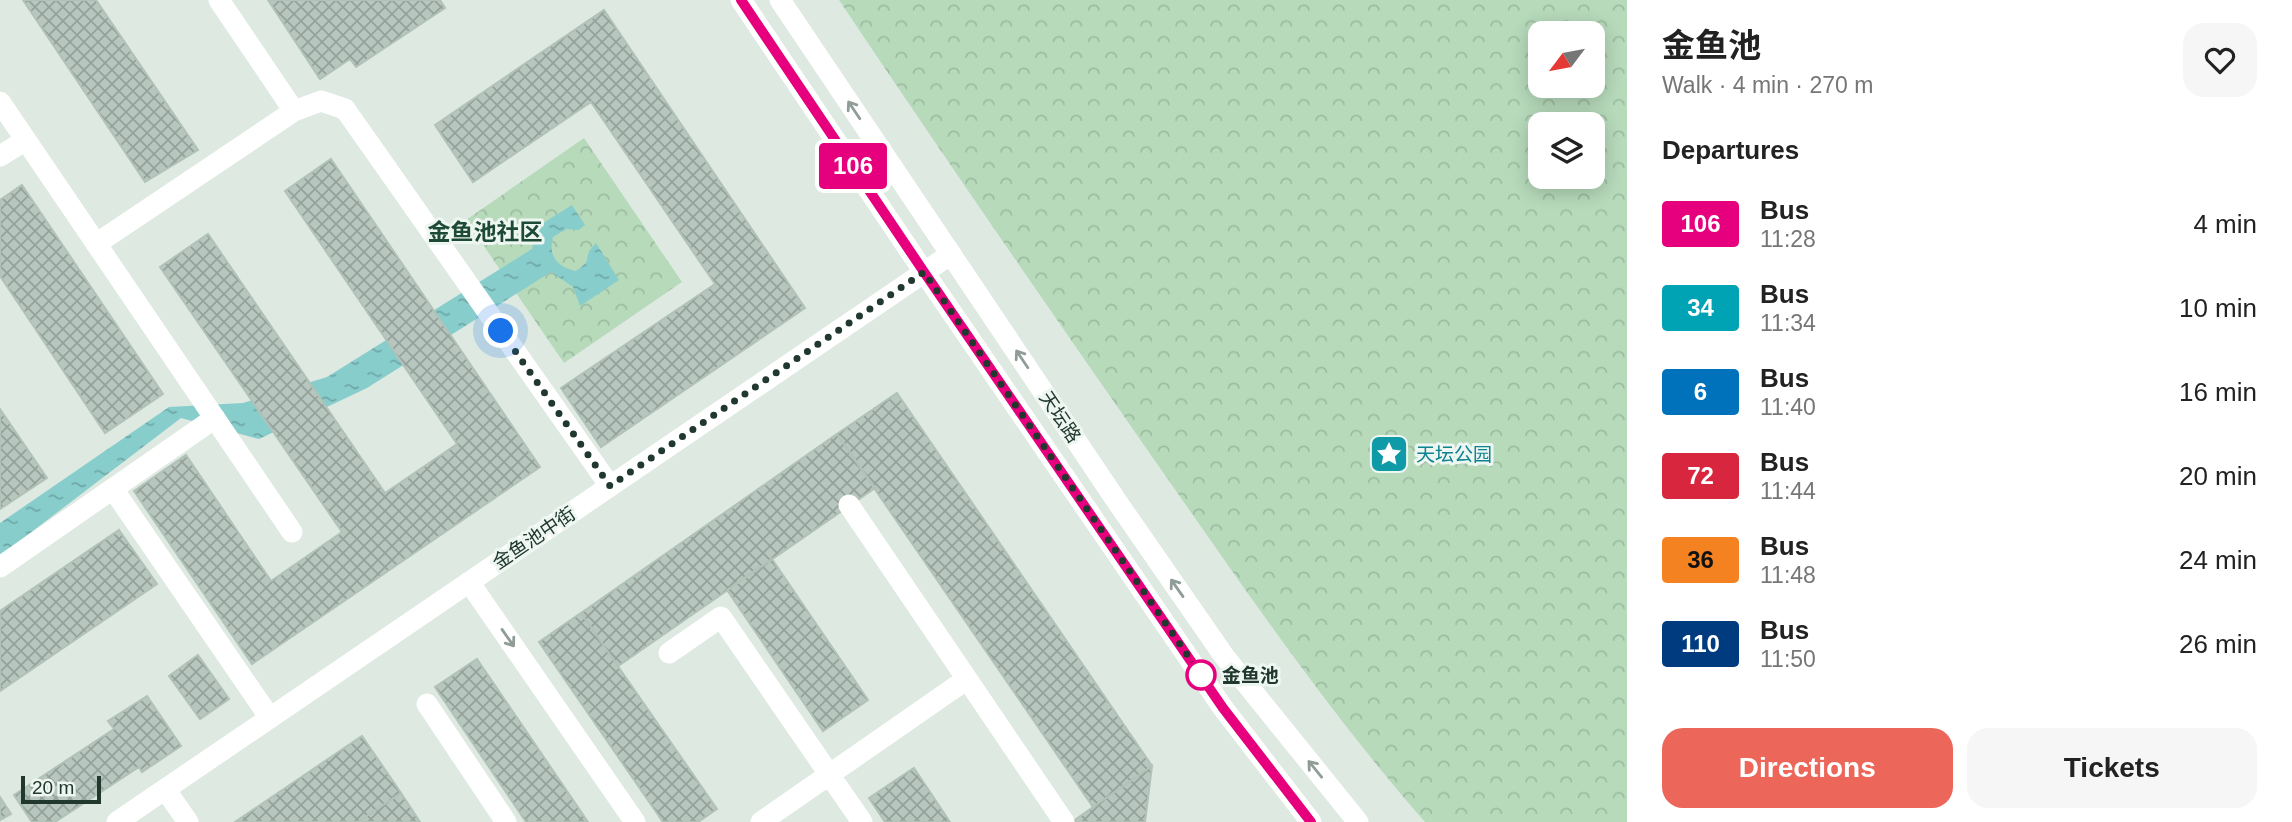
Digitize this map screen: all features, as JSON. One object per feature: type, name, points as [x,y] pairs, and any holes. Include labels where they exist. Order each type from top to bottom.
[{"type":"street","points":[[219,0],[294,111]]},
{"type":"street","name":"天坛路","points":[[741,0],[1223,708],[1310,822]]},
{"type":"street","name":"天坛路","points":[[780,0],[1224,656],[1358,822]]},
{"type":"street","points":[[96,244],[294,111],[321,101],[345,109],[610,486]]},
{"type":"street","points":[[0,102],[292,533]]},
{"type":"street","points":[[0,156],[26,140]]},
{"type":"street","name":"金鱼池中街","points":[[117,822],[951,254]]},
{"type":"street","points":[[0,567],[215,418]]},
{"type":"street","points":[[113,489],[270,718]]},
{"type":"street","points":[[849,505],[1064,822]]},
{"type":"street","points":[[469,582],[635,822]]},
{"type":"street","points":[[669,653],[721,617],[862,822]]},
{"type":"street","points":[[761,822],[967,679]]},
{"type":"street","points":[[427,704],[506,822]]},
{"type":"street","points":[[165,789],[188,822]]},
{"type":"street","points":[[1310,822],[1337,797]]},
{"type":"green space","name":"天坛公园","points":[[839,0],[1627,0],[1627,822],[1425,822],[1318,689],[1251,598],[1034,287]]},
{"type":"green space","points":[[584,138],[682,282],[564,363],[466,220]]},
{"type":"water","points":[[572,205],[585,225],[579,230],[566,229],[553,237],[552,250],[556,260],[564,267],[576,271],[586,263],[589,251],[596,243],[619,280],[580,306],[573,287],[551,272],[367,388],[259,439],[181,418],[0,556],[0,523],[169,407],[243,403],[327,377],[532,249],[537,227]]},
{"type":"building","points":[[23,0],[96,0],[198,150],[145,182]]},
{"type":"building","points":[[268,0],[440,0],[445,8],[356,67],[350,59],[320,79]]},
{"type":"building","points":[[604,10],[805,308],[601,447],[561,388],[715,284],[591,102],[473,182],[435,125]]},
{"type":"building","points":[[331,159],[540,467],[252,664],[134,491],[186,455],[271,581],[342,532],[160,267],[208,234],[385,493],[457,444],[285,191]]},
{"type":"building","points":[[22,185],[163,394],[105,433],[0,276],[0,200]]},
{"type":"building","points":[[897,393],[1152,766],[1093,807],[837,434]]},
{"type":"building","points":[[0,409],[47,478],[0,509]]},
{"type":"building","points":[[837,434],[875,488],[618,666],[581,613]]},
{"type":"building","points":[[119,530],[157,584],[0,691],[0,611]]},
{"type":"building","points":[[772,559],[868,700],[823,731],[727,590]]},
{"type":"building","points":[[581,613],[717,809],[698,822],[663,822],[539,642]]},
{"type":"building","points":[[198,655],[229,699],[200,719],[169,676]]},
{"type":"building","points":[[477,659],[588,822],[526,822],[435,687]]},
{"type":"building","points":[[147,696],[181,746],[142,772],[139,767],[55,822],[32,822],[14,795],[114,729],[108,721]]},
{"type":"building","points":[[362,736],[401,793],[358,822],[235,822]]},
{"type":"building","points":[[1152,766],[1145,822],[1072,822],[1093,807]]},
{"type":"building","points":[[914,768],[950,822],[885,822],[869,798]]},
{"type":"building","points":[[401,793],[420,822],[362,822],[361,820]]},
{"type":"building","points":[[0,797],[11,814],[0,820]]},
{"type":"bus line","name":"106","points":[[741,0],[1223,708],[1311,822]]},
{"type":"place","name":"天坛公园","points":[[1389,454]]},
{"type":"place","name":"金鱼池","points":[[1201,675]]},
{"type":"district","name":"金鱼池社区","points":[[485,232]]},
{"type":"route","points":[[501,331],[610,486],[924,272],[1208,685],[1201,675]]}]
